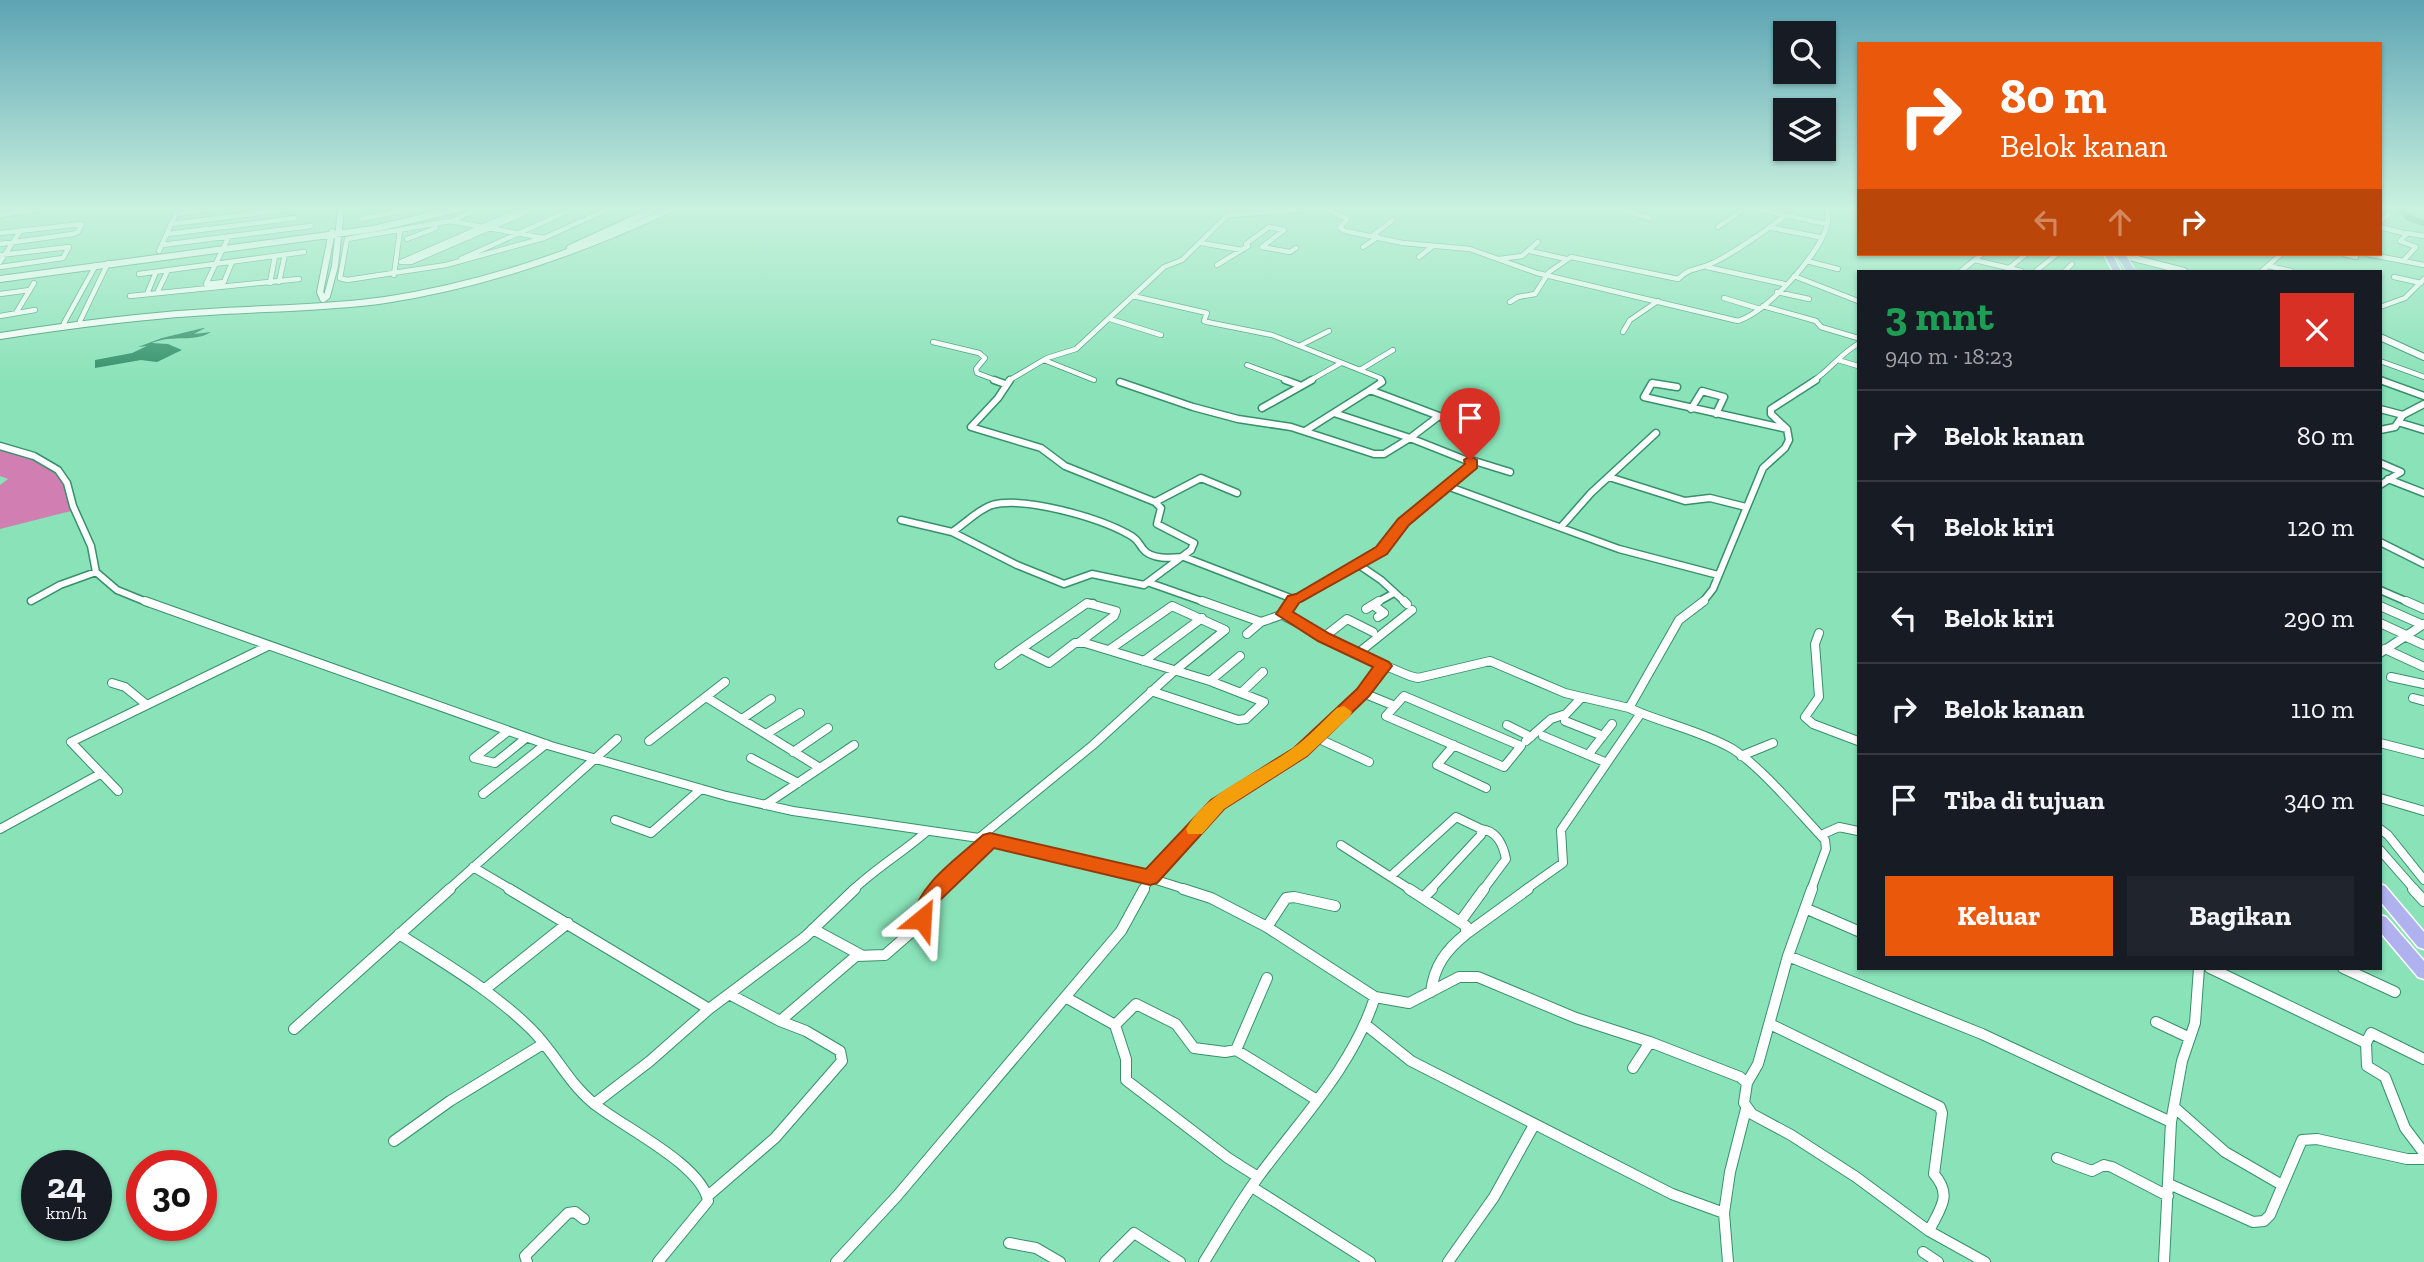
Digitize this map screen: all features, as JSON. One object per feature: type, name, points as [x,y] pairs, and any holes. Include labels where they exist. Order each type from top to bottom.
[{"type":"highway","points":[[2382,892],[2424,943]]},
{"type":"highway","points":[[2382,923],[2424,972]]},
{"type":"street","points":[[0,280],[82,268]]},
{"type":"street","points":[[64,323],[94,268]]},
{"type":"street","points":[[80,321],[106,268]]},
{"type":"street","points":[[139,274],[184,268]]},
{"type":"street","points":[[213,268],[207,285],[224,282],[230,268]]},
{"type":"street","points":[[270,283],[273,268]]},
{"type":"street","points":[[279,282],[282,268]]},
{"type":"street","points":[[321,302],[327,296],[334,268]]},
{"type":"street","points":[[342,268],[340,278],[347,280],[432,268]]},
{"type":"street","points":[[394,275],[395,268]]},
{"type":"street","points":[[45,328],[80,321],[321,302],[393,293],[507,268]]},
{"type":"street","points":[[321,302],[395,299],[502,276],[527,268]]},
{"type":"street","points":[[1150,583],[1184,557],[1194,543],[1157,524],[1161,508],[1155,502],[1065,466],[1041,447],[971,427],[998,398],[1005,384],[1044,360],[1073,351],[1163,268]]},
{"type":"street","points":[[1524,268],[1738,321],[1745,320],[1762,307],[1801,268]]},
{"type":"street","points":[[1510,302],[1518,297],[1533,296],[1556,268]]},
{"type":"street","points":[[1626,268],[1676,279],[1692,268]]},
{"type":"street","points":[[1710,268],[1784,284]]},
{"type":"street","points":[[1834,268],[1838,269]]},
{"type":"street","points":[[157,293],[168,270]]},
{"type":"street","points":[[147,294],[156,272]]},
{"type":"street","points":[[1794,276],[1857,301]]},
{"type":"street","points":[[2394,277],[2422,285]]},
{"type":"street","points":[[130,296],[299,279]]},
{"type":"street","points":[[17,312],[34,283]]},
{"type":"street","points":[[2382,307],[2395,304],[2422,285]]},
{"type":"street","points":[[0,295],[29,291]]},
{"type":"street","points":[[1777,292],[1809,299]]},
{"type":"street","points":[[1133,296],[1207,313],[1205,321],[1208,323],[1265,333],[1382,379],[1370,390],[1305,431]]},
{"type":"street","points":[[1724,298],[1816,321],[1821,327],[1857,338]]},
{"type":"street","points":[[1623,332],[1630,320],[1659,301]]},
{"type":"street","points":[[0,314],[35,310]]},
{"type":"street","points":[[1110,318],[1161,335]]},
{"type":"street","points":[[0,335],[101,320]]},
{"type":"street","points":[[1301,345],[1329,331]]},
{"type":"street","points":[[2382,338],[2424,357]]},
{"type":"street","points":[[933,342],[979,354],[985,358],[976,373],[1005,384]]},
{"type":"street","points":[[1629,708],[1676,624],[1709,597],[1763,468],[1785,448],[1789,440],[1787,429],[1773,417],[1771,409],[1826,373],[1838,360],[1856,348]]},
{"type":"street","points":[[1360,370],[1393,350]]},
{"type":"street","points":[[1044,360],[1094,380]]},
{"type":"street","points":[[1838,360],[1857,366]]},
{"type":"street","points":[[2382,362],[2424,377]]},
{"type":"street","points":[[1262,408],[1341,363]]},
{"type":"street","points":[[1247,365],[1299,385]]},
{"type":"street","points":[[2382,381],[2424,396]]},
{"type":"street","points":[[1120,382],[1192,407],[1238,419],[1305,431],[1378,455],[1410,438],[1438,415]]},
{"type":"street","points":[[1667,403],[1677,386],[1652,383],[1644,397],[1667,403],[1699,411],[1787,429]]},
{"type":"street","points":[[1370,390],[1465,422]]},
{"type":"street","points":[[1691,409],[1702,391],[1724,397],[1719,425]]},
{"type":"street","points":[[2382,410],[2403,415],[2424,404]]},
{"type":"street","points":[[1696,419],[1699,411]]},
{"type":"street","points":[[1334,413],[1510,472]]},
{"type":"street","points":[[2382,430],[2393,429],[2401,423],[2403,415]]},
{"type":"street","points":[[1745,431],[1748,421]]},
{"type":"street","points":[[2401,423],[2424,430]]},
{"type":"street","points":[[1561,527],[1656,433]]},
{"type":"street","points":[[0,446],[29,456],[57,470],[64,477],[75,510],[92,546],[96,572],[117,590],[266,647],[377,683],[507,732],[701,789],[765,805],[985,839],[1150,877],[1211,898],[1267,927],[1375,997],[1409,1003],[1459,977],[1478,977],[1576,1017],[1740,1077],[1747,1083]]},
{"type":"street","points":[[1247,634],[1261,622],[1284,614],[1293,599],[1382,551],[1404,522],[1472,465],[1470,460]]},
{"type":"street","points":[[2382,464],[2401,472],[2382,484]]},
{"type":"street","points":[[1609,477],[1685,501],[1712,499],[1746,507]]},
{"type":"street","points":[[1155,502],[1201,478],[1237,493]]},
{"type":"street","points":[[2388,479],[2424,493]]},
{"type":"street","points":[[1447,486],[1619,549],[1718,575]]},
{"type":"street","points":[[952,532],[994,505],[1057,510],[1103,523],[1138,538],[1147,553],[1166,558],[1184,557],[1293,599]]},
{"type":"street","points":[[901,520],[952,532],[1061,583],[1092,574],[1135,584],[1150,583],[1261,622]]},
{"type":"street","points":[[2382,543],[2424,564]]},
{"type":"street","points":[[1357,654],[1409,607],[1362,563]]},
{"type":"street","points":[[31,601],[60,585],[96,572]]},
{"type":"street","points":[[2382,591],[2424,610]]},
{"type":"street","points":[[1378,617],[1384,613],[1370,607],[1394,593]]},
{"type":"street","points":[[999,665],[1021,649],[1087,603],[1116,611],[1114,616],[1049,663],[1021,649]]},
{"type":"street","points":[[813,929],[861,955],[885,955],[922,919],[926,903],[985,839],[1174,671],[1224,632],[1224,628],[1172,606],[1110,650]]},
{"type":"street","points":[[2382,607],[2423,625]]},
{"type":"street","points":[[1284,614],[1357,654],[1418,678],[1490,661],[1581,698],[1629,708],[1709,738],[1741,756],[1821,835],[1826,849],[1807,909],[1788,956],[1758,1063],[1747,1083],[1744,1103],[1746,1109],[1730,1172],[1724,1213],[1728,1262]]},
{"type":"street","points":[[1144,662],[1202,618]]},
{"type":"street","points":[[1324,638],[1347,619],[1373,632]]},
{"type":"street","points":[[2382,624],[2424,645]]},
{"type":"street","points":[[2383,648],[2423,625]]},
{"type":"street","points":[[1819,633],[1815,644],[1819,697],[1805,717],[1813,724],[1857,741]]},
{"type":"street","points":[[1079,642],[1210,681],[1264,702],[1242,720],[1151,691]]},
{"type":"street","points":[[118,791],[71,742],[266,647]]},
{"type":"street","points":[[2383,648],[2424,667]]},
{"type":"street","points":[[1210,681],[1240,656]]},
{"type":"street","points":[[835,1262],[897,1196],[1121,931],[1150,877],[1218,804],[1301,752],[1317,738],[1363,693],[1383,666]]},
{"type":"street","points":[[1242,692],[1263,673]]},
{"type":"street","points":[[2391,677],[2424,684]]},
{"type":"street","points":[[112,682],[125,687],[147,705]]},
{"type":"street","points":[[649,741],[725,682]]},
{"type":"street","points":[[1363,693],[1395,706]]},
{"type":"street","points":[[706,696],[820,768]]},
{"type":"street","points":[[1404,696],[1521,746],[1504,768],[1386,716],[1395,706],[1404,696]]},
{"type":"street","points":[[1507,725],[1528,739],[1551,719],[1566,714],[1581,698]]},
{"type":"street","points":[[2413,698],[2424,701]]},
{"type":"street","points":[[742,719],[772,699]]},
{"type":"street","points":[[766,734],[800,713]]},
{"type":"street","points":[[1431,992],[1432,974],[1451,946],[1563,863],[1561,830],[1641,713]]},
{"type":"street","points":[[1564,721],[1603,736]]},
{"type":"street","points":[[1588,755],[1612,724]]},
{"type":"street","points":[[793,752],[828,728]]},
{"type":"street","points":[[507,732],[474,758],[495,763],[526,738]]},
{"type":"street","points":[[1543,736],[1607,763]]},
{"type":"street","points":[[1317,738],[1369,762]]},
{"type":"street","points":[[295,1029],[617,739]]},
{"type":"street","points":[[1741,756],[1773,743]]},
{"type":"street","points":[[483,793],[546,744]]},
{"type":"street","points":[[2382,744],[2423,754]]},
{"type":"street","points":[[765,805],[855,745]]},
{"type":"street","points":[[1454,746],[1437,765],[1486,788]]},
{"type":"street","points":[[751,758],[798,783]]},
{"type":"street","points":[[0,828],[100,774]]},
{"type":"street","points":[[615,820],[649,834],[701,789]]},
{"type":"street","points":[[2382,799],[2424,811]]},
{"type":"street","points":[[1391,876],[1456,817],[1491,831],[1499,838],[1506,859],[1460,922]]},
{"type":"street","points":[[1821,835],[1839,827],[1857,831]]},
{"type":"street","points":[[1424,897],[1481,835],[1481,829]]},
{"type":"street","points":[[2382,830],[2424,880]]},
{"type":"street","points":[[594,1104],[650,1061],[709,1009],[813,929],[874,870],[900,855],[926,832]]},
{"type":"street","points":[[1341,845],[1466,926],[1466,934]]},
{"type":"street","points":[[2382,852],[2424,901]]},
{"type":"street","points":[[473,867],[709,1009]]},
{"type":"street","points":[[1267,927],[1286,898],[1294,897],[1335,906]]},
{"type":"street","points":[[1807,909],[1857,931]]},
{"type":"street","points":[[484,990],[568,923]]},
{"type":"street","points":[[399,934],[484,990],[532,1029],[594,1104],[656,1144],[709,1195]]},
{"type":"street","points":[[780,1021],[861,955]]},
{"type":"street","points":[[1788,956],[1895,996],[2068,1070],[2171,1122]]},
{"type":"street","points":[[2164,1262],[2171,1122],[2182,1061],[2195,1023],[2199,970]]},
{"type":"street","points":[[2214,970],[2366,1043]]},
{"type":"street","points":[[2347,970],[2395,992]]},
{"type":"street","points":[[1236,1050],[1267,978]]},
{"type":"street","points":[[658,1262],[708,1200],[709,1195],[775,1138],[842,1061],[840,1051],[806,1031],[780,1021],[729,994]]},
{"type":"street","points":[[1065,997],[1115,1026],[1126,1059],[1126,1080],[1255,1182],[1370,1262]]},
{"type":"street","points":[[1204,1262],[1255,1182],[1317,1100],[1366,1025],[1375,997]]},
{"type":"street","points":[[1115,1026],[1136,1004],[1176,1024],[1195,1048],[1225,1052],[1236,1050],[1317,1100]]},
{"type":"street","points":[[2156,1022],[2190,1038]]},
{"type":"street","points":[[1770,1024],[1940,1107],[1942,1113],[1934,1174],[1944,1186],[1945,1197],[1929,1231]]},
{"type":"street","points":[[1366,1025],[1411,1061],[1442,1074],[1534,1125],[1580,1145],[1672,1194],[1724,1213]]},
{"type":"street","points":[[2424,1059],[2371,1033],[2366,1043],[2367,1066],[2385,1077],[2405,1128],[2424,1153]]},
{"type":"street","points":[[1633,1068],[1650,1042]]},
{"type":"street","points":[[394,1141],[450,1101],[543,1044]]},
{"type":"street","points":[[2174,1108],[2225,1152],[2282,1185]]},
{"type":"street","points":[[1746,1109],[1856,1177],[1929,1231],[1985,1262]]},
{"type":"street","points":[[1448,1262],[1494,1197],[1534,1125]]},
{"type":"street","points":[[2169,1184],[2253,1222],[2264,1221],[2270,1215],[2302,1140],[2317,1139],[2407,1159],[2424,1159]]},
{"type":"street","points":[[2057,1158],[2092,1171],[2104,1165],[2112,1167],[2168,1196]]},
{"type":"street","points":[[527,1262],[525,1256],[568,1213],[575,1212],[584,1219]]},
{"type":"street","points":[[1105,1262],[1134,1233],[1180,1262]]},
{"type":"street","points":[[1009,1243],[1024,1243],[1038,1248],[1059,1262]]},
{"type":"street","points":[[1923,1252],[1938,1262]]},
{"type":"shaded area","points":[[205,328],[194,334],[211,332],[198,337],[152,343],[168,344],[182,350],[157,362],[141,360],[95,368],[95,360],[132,353],[147,346],[138,347],[162,338]]},
{"type":"shaded area","points":[[0,446],[25,454],[64,477],[75,510],[0,529],[0,485],[8,479],[0,476]]},
{"type":"slow traffic","points":[[1195,829],[1218,804],[1301,752],[1344,712]]},
{"type":"route","points":[[922,919],[926,903],[948,878],[990,840],[1150,877],[1218,804],[1301,752],[1363,693],[1383,666],[1324,638],[1284,614],[1293,599],[1301,598],[1382,551],[1404,522],[1472,465],[1470,460]]}]
